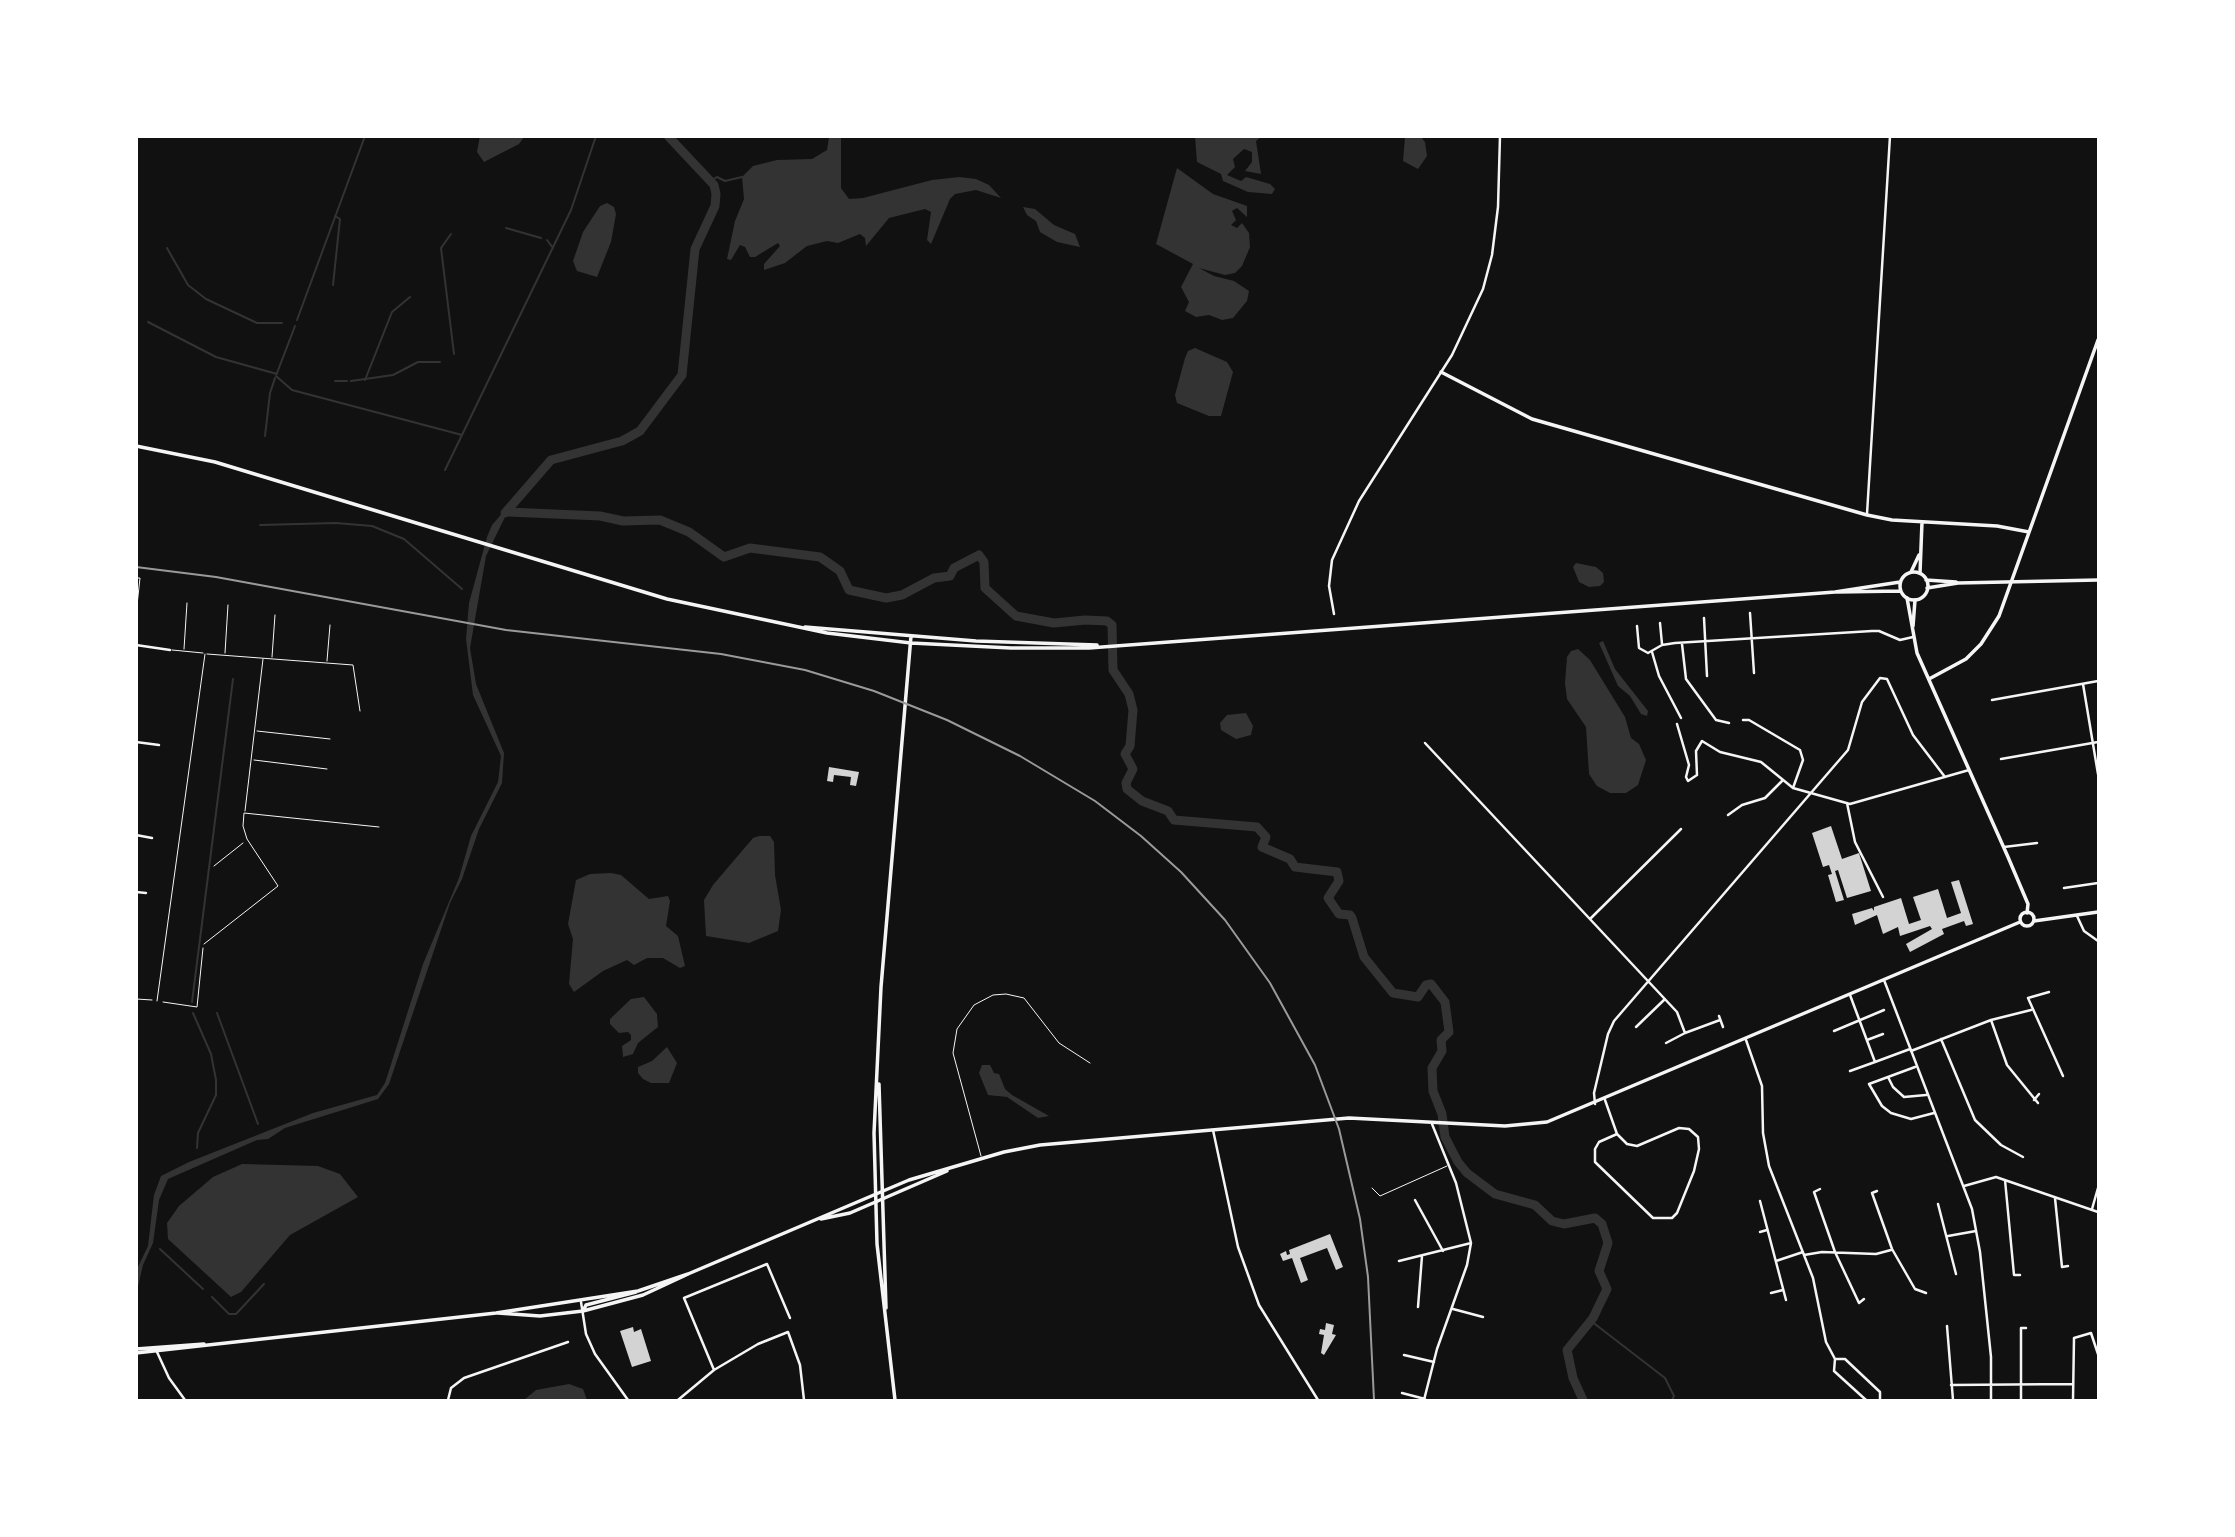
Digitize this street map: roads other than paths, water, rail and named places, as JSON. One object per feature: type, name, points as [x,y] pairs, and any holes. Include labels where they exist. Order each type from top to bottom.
[{"type":"street","points":[[1334,614],[1329,586],[1332,560],[1359,501],[1416,407],[1441,372],[1468,323],[1488,273],[1498,207],[1500,136]]},
{"type":"street","points":[[1867,515],[1890,136]]},
{"type":"street","points":[[1929,679],[1966,659],[1990,632],[2098,340]]},
{"type":"street","points":[[1441,372],[1532,419],[1867,515],[1923,522],[1997,526],[2029,532]]},
{"type":"street","points":[[136,446],[215,462],[667,599],[784,625],[911,643],[1041,649],[1104,646],[1835,592],[1901,591]]},
{"type":"street","points":[[1907,598],[1915,600],[1923,596],[1927,588],[1926,580],[1920,573],[1923,522]]},
{"type":"street","points":[[1835,592],[1900,582],[1911,572],[1921,549]]},
{"type":"street","points":[[1911,572],[1920,573]]},
{"type":"street","points":[[1926,580],[1958,583]]},
{"type":"street","points":[[1927,588],[1958,583],[2098,580]]},
{"type":"street","points":[[1900,582],[1901,591],[1907,598],[1913,637],[1929,679],[2028,904],[2027,913]]},
{"type":"street","points":[[1912,628],[1915,600]]},
{"type":"street","points":[[1750,613],[1754,673]]},
{"type":"street","points":[[1704,618],[1707,676]]},
{"type":"street","points":[[1660,623],[1662,645]]},
{"type":"street","points":[[784,625],[911,636],[1104,646]]},
{"type":"street","points":[[1637,626],[1639,648],[1644,653],[1653,652],[1662,645],[1880,631],[1900,640],[1913,637]]},
{"type":"street","points":[[895,1401],[881,1289],[875,1193],[881,987],[911,636]]},
{"type":"street","points":[[1682,644],[1686,679],[1716,720],[1729,723]]},
{"type":"street","points":[[136,645],[170,650]]},
{"type":"street","points":[[1653,652],[1659,676],[1681,718]]},
{"type":"street","points":[[1746,664],[1753,664]]},
{"type":"street","points":[[1595,1104],[1594,1093],[1608,1034],[1614,1021],[1852,744],[1862,702],[1883,677],[1913,735],[1945,777]]},
{"type":"street","points":[[1992,700],[2098,681]]},
{"type":"street","points":[[2083,683],[2098,774]]},
{"type":"street","points":[[1670,715],[1678,710]]},
{"type":"street","points":[[1743,720],[1749,720],[1800,750],[1803,760],[1793,788]]},
{"type":"street","points":[[1677,724],[1689,765],[1687,780],[1693,780],[1697,775],[1696,751],[1702,741],[1712,749],[1761,762],[1793,788],[1847,803],[1859,803],[1969,770]]},
{"type":"street","points":[[136,742],[159,745]]},
{"type":"street","points":[[2001,759],[2098,742]]},
{"type":"street","points":[[1425,743],[1677,1012],[1685,1033]]},
{"type":"street","points":[[1728,815],[1742,805],[1765,798],[1782,781]]},
{"type":"street","points":[[1847,803],[1856,842],[1882,897]]},
{"type":"street","points":[[1590,919],[1681,829]]},
{"type":"street","points":[[136,835],[152,838]]},
{"type":"street","points":[[2004,847],[2037,843]]},
{"type":"street","points":[[2064,888],[2098,883]]},
{"type":"street","points":[[136,892],[146,893]]},
{"type":"street","points":[[2020,922],[2027,926],[2034,920],[2098,912]]},
{"type":"street","points":[[2027,913],[2034,920]]},
{"type":"street","points":[[2020,922],[2021,915],[2027,913]]},
{"type":"street","points":[[2077,916],[2084,931],[2098,941]]},
{"type":"street","points":[[496,1313],[540,1316],[583,1311],[643,1295],[882,1190],[982,1158],[1040,1145],[1349,1118],[1527,1126],[1568,1116],[2020,922]]},
{"type":"street","points":[[1884,980],[1926,1094],[1964,1186],[1977,1231],[1991,1357],[1991,1401]]},
{"type":"street","points":[[2049,992],[2028,998],[2031,1010],[2063,1076]]},
{"type":"street","points":[[1850,995],[1875,1062]]},
{"type":"street","points":[[1636,1027],[1665,999]]},
{"type":"street","points":[[1834,1031],[1884,1010]]},
{"type":"street","points":[[1850,1072],[1990,1020],[2031,1010]]},
{"type":"street","points":[[1666,1043],[1720,1018],[1723,1027]]},
{"type":"street","points":[[1990,1020],[2007,1065],[2038,1103]]},
{"type":"street","points":[[1867,1040],[1883,1034]]},
{"type":"street","points":[[1941,1039],[1975,1120],[2001,1145],[2023,1157]]},
{"type":"street","points":[[1745,1040],[1762,1086],[1763,1133],[1769,1166],[1813,1278],[1826,1342],[1835,1359],[1834,1371],[1866,1401]]},
{"type":"street","points":[[878,1065],[886,1316]]},
{"type":"street","points":[[1917,1066],[1870,1084],[1882,1106],[1891,1113],[1910,1119],[1934,1113]]},
{"type":"street","points":[[1888,1077],[1893,1087],[1904,1097],[1926,1094]]},
{"type":"street","points":[[2034,1100],[2039,1094]]},
{"type":"street","points":[[1605,1100],[1617,1134],[1624,1143],[1637,1146],[1679,1128],[1689,1129],[1698,1137],[1699,1149],[1694,1171],[1677,1213],[1672,1218],[1653,1218],[1595,1162],[1595,1149],[1599,1142],[1617,1134]]},
{"type":"street","points":[[1402,1393],[1424,1400],[1471,1243],[1449,1165],[1432,1122]]},
{"type":"street","points":[[1213,1130],[1238,1247],[1259,1305],[1318,1401]]},
{"type":"street","points":[[819,1219],[850,1213],[952,1168]]},
{"type":"street","points":[[1964,1186],[1986,1178],[2005,1180],[2098,1212]]},
{"type":"street","points":[[2005,1180],[2014,1275],[2020,1275]]},
{"type":"street","points":[[2092,1209],[2098,1188]]},
{"type":"street","points":[[1820,1189],[1814,1192],[1835,1252],[1859,1303],[1864,1299]]},
{"type":"street","points":[[1877,1191],[1871,1194],[1892,1249],[1915,1289],[1926,1293]]},
{"type":"street","points":[[2055,1198],[2062,1267],[2068,1266]]},
{"type":"street","points":[[1415,1200],[1443,1251]]},
{"type":"street","points":[[1760,1201],[1786,1300]]},
{"type":"street","points":[[1938,1204],[1956,1275]]},
{"type":"street","points":[[1760,1232],[1767,1230]]},
{"type":"street","points":[[1948,1236],[1977,1231]]},
{"type":"street","points":[[1399,1261],[1471,1243]]},
{"type":"street","points":[[1776,1261],[1804,1254],[1876,1254],[1892,1249]]},
{"type":"street","points":[[1418,1307],[1422,1256]]},
{"type":"street","points":[[714,1370],[684,1298],[767,1264],[790,1318]]},
{"type":"street","points":[[583,1311],[586,1305],[688,1274]]},
{"type":"street","points":[[1771,1293],[1783,1290]]},
{"type":"street","points":[[136,1351],[496,1313],[581,1302],[638,1291]]},
{"type":"street","points":[[581,1302],[586,1334],[595,1354],[628,1401]]},
{"type":"street","points":[[1453,1309],[1483,1317]]},
{"type":"street","points":[[1947,1326],[1953,1401]]},
{"type":"street","points":[[2021,1401],[2021,1328],[2026,1328]]},
{"type":"street","points":[[678,1401],[714,1370],[758,1344],[788,1332],[800,1366],[804,1401]]},
{"type":"street","points":[[2073,1401],[2074,1338],[2091,1333],[2098,1354]]},
{"type":"street","points":[[448,1401],[451,1388],[464,1378],[568,1342]]},
{"type":"street","points":[[156,1349],[169,1378],[185,1401]]},
{"type":"street","points":[[1404,1355],[1434,1362]]},
{"type":"street","points":[[1835,1359],[1845,1359],[1872,1384],[1880,1392],[1880,1401]]},
{"type":"street","points":[[1951,1385],[2073,1384]]},
{"type":"lane","points":[[136,578],[140,578],[136,614]]},
{"type":"lane","points":[[184,651],[187,603]]},
{"type":"lane","points":[[226,655],[229,605]]},
{"type":"lane","points":[[271,659],[275,615]]},
{"type":"lane","points":[[326,663],[330,625]]},
{"type":"lane","points":[[170,650],[353,666],[360,711]]},
{"type":"lane","points":[[157,1001],[205,654]]},
{"type":"lane","points":[[204,944],[278,886],[247,839],[243,826],[263,658]]},
{"type":"lane","points":[[255,731],[330,739]]},
{"type":"lane","points":[[251,760],[327,769]]},
{"type":"lane","points":[[244,813],[379,827]]},
{"type":"lane","points":[[982,1158],[953,1053],[957,1029],[974,1005],[993,995],[1006,994],[1024,998],[1059,1043],[1090,1063]]},
{"type":"lane","points":[[1372,1188],[1380,1196],[1449,1165]]},
{"type":"waterway","points":[[297,320],[365,136]]},
{"type":"waterway","points":[[445,470],[571,210],[596,136]]},
{"type":"waterway","points":[[505,513],[551,460],[622,441],[640,431],[682,375],[695,249],[715,206],[716,194],[714,185],[668,136]]},
{"type":"waterway","points":[[710,181],[717,177],[725,181],[742,177]]},
{"type":"waterway","points":[[333,285],[340,219],[335,216]]},
{"type":"waterway","points":[[506,228],[541,238]]},
{"type":"waterway","points":[[451,234],[441,248],[454,354]]},
{"type":"waterway","points":[[547,240],[553,248]]},
{"type":"waterway","points":[[167,248],[188,285],[206,299],[257,323],[282,323]]},
{"type":"waterway","points":[[365,380],[392,312],[410,297]]},
{"type":"waterway","points":[[148,322],[216,357],[277,374]]},
{"type":"waterway","points":[[277,373],[295,326]]},
{"type":"waterway","points":[[351,381],[393,375],[418,362],[440,362]]},
{"type":"waterway","points":[[276,376],[292,390],[462,435]]},
{"type":"waterway","points":[[265,436],[270,393],[275,378]]},
{"type":"waterway","points":[[335,381],[347,381]]},
{"type":"waterway","points":[[508,512],[600,516],[623,521],[660,520],[689,532],[724,557],[750,548],[820,557],[840,571],[849,590],[886,598],[902,595],[934,578],[950,576],[954,568],[979,555],[984,562],[985,588],[1016,616],[1054,623],[1107,621],[1112,625],[1113,670],[1129,694],[1133,710],[1130,746],[1125,754],[1133,769],[1126,783],[1127,789],[1142,801],[1168,811],[1174,820],[1257,827],[1266,837],[1262,847],[1290,859],[1295,867],[1337,872],[1339,881],[1328,898],[1339,914],[1350,915],[1364,957],[1393,993],[1418,997],[1426,985],[1431,984],[1445,1002],[1449,1032],[1441,1040],[1442,1051],[1432,1068],[1433,1091],[1442,1114],[1445,1137],[1458,1162],[1467,1173],[1495,1194],[1535,1205],[1552,1221],[1564,1224],[1595,1218],[1602,1224],[1608,1243],[1599,1271],[1607,1289],[1593,1318],[1567,1350],[1573,1378],[1583,1400]]},
{"type":"waterway","points":[[260,525],[336,523],[372,526],[404,539],[462,589]]},
{"type":"waterway","points":[[192,1002],[233,679]]},
{"type":"waterway","points":[[193,1013],[211,1054],[216,1080],[216,1095],[198,1133],[197,1148]]},
{"type":"waterway","points":[[217,1013],[258,1124]]},
{"type":"waterway","points":[[160,1249],[203,1289]]},
{"type":"waterway","points":[[212,1297],[229,1314],[236,1314],[264,1284]]},
{"type":"waterway","points":[[1591,1321],[1665,1378],[1674,1396],[1672,1400]]},
{"type":"railway","points":[[136,567],[216,577],[506,630],[721,654],[805,670],[874,691],[947,720],[1020,756],[1095,801],[1141,836],[1181,872],[1225,920],[1270,983],[1315,1065],[1339,1129],[1360,1219],[1368,1277],[1374,1400]]}]
